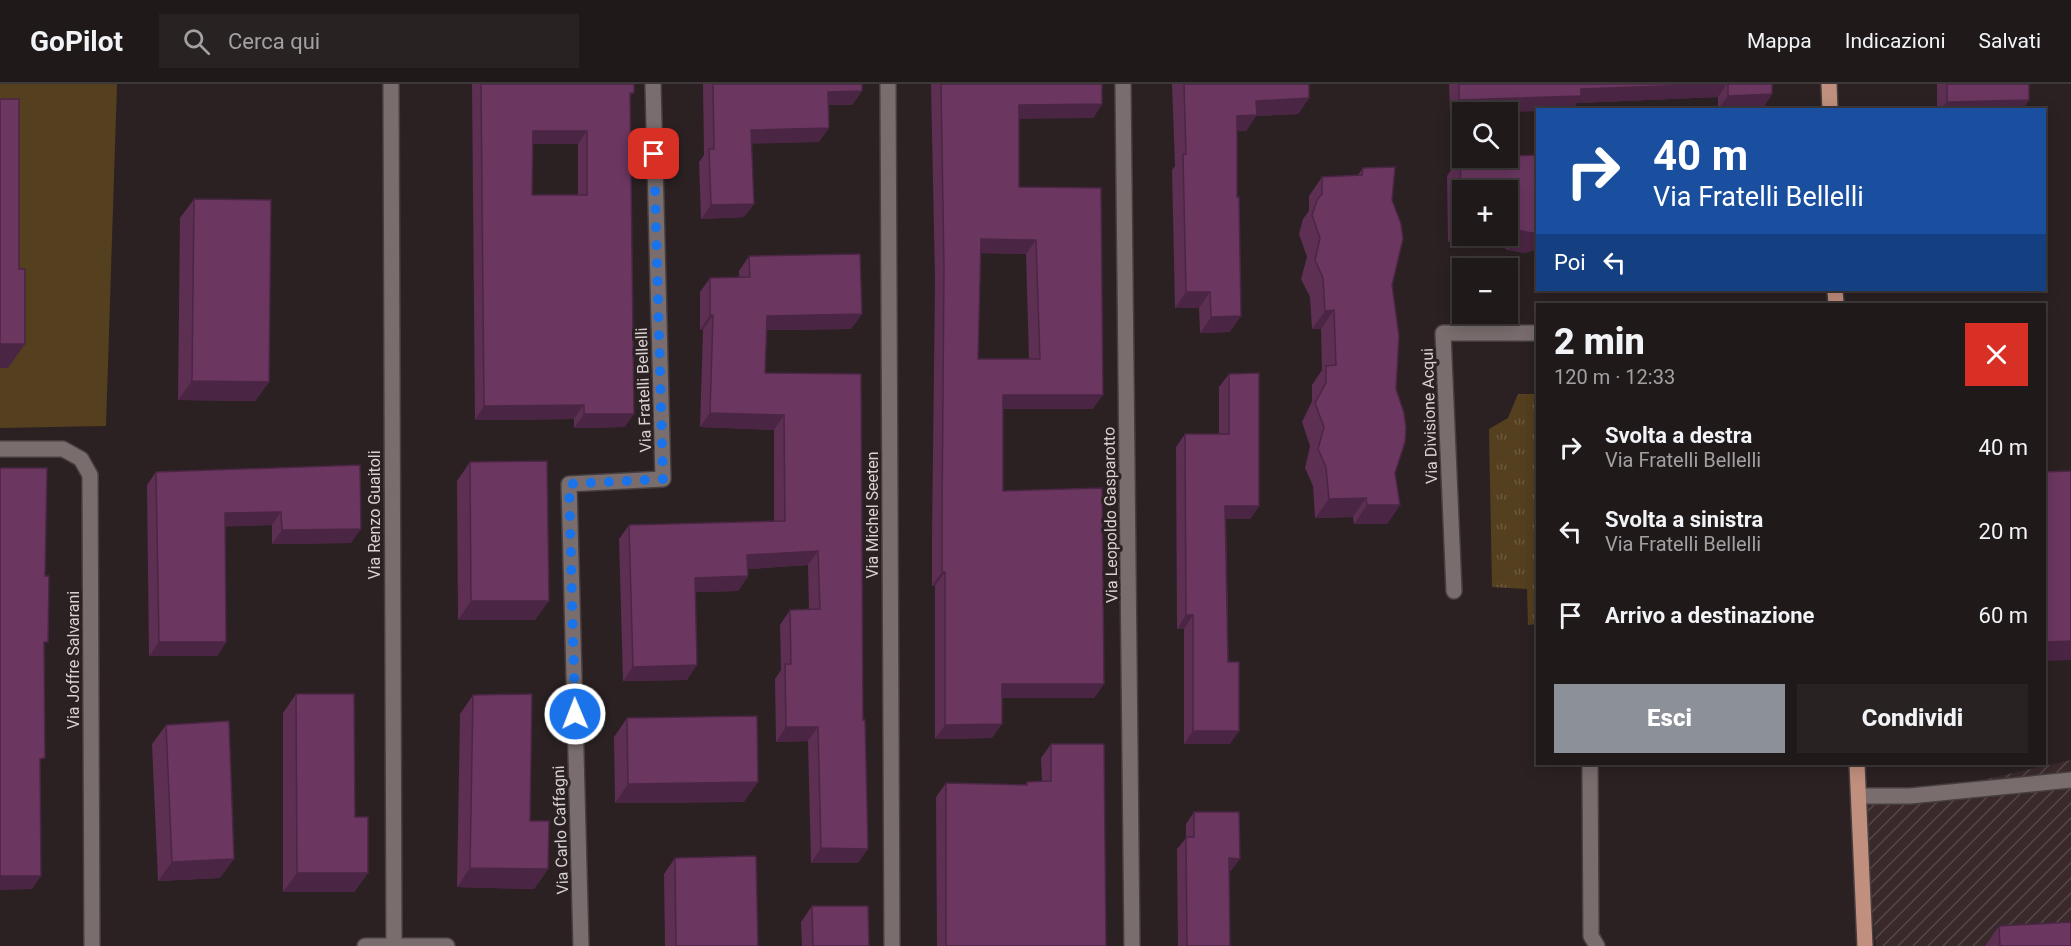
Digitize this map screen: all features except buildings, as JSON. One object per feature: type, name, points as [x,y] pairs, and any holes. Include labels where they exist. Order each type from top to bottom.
[{"type":"main road","points":[[1829,84],[1830,108]]},
{"type":"main road","points":[[1857,765],[1865,946]]},
{"type":"street","name":"Via Renzo Guaitoli","points":[[391,84],[394,946]]},
{"type":"street","name":"Via Fratelli Bellelli","points":[[575,714],[569,484],[663,479],[652,84]]},
{"type":"street","name":"Via Michel Seeten","points":[[888,84],[892,946]]},
{"type":"street","name":"Via Leopoldo Gasparotto","points":[[1124,84],[1132,946]]},
{"type":"street","name":"Via Divisione Acqui","points":[[1454,591],[1443,333],[1536,333]]},
{"type":"street","name":"Via Joffre Salvarani","points":[[0,449],[63,449],[81,459],[90,475],[92,946]]},
{"type":"street","name":"Via Carlo Caffagni","points":[[575,714],[581,946]]},
{"type":"street","points":[[1590,765],[1591,936],[1597,946]]},
{"type":"street","points":[[1859,796],[1910,796],[2071,780]]},
{"type":"street","points":[[365,946],[447,946]]},
{"type":"shaded area","points":[[2071,760],[2071,946],[1876,946],[1859,796],[1910,796]]},
{"type":"green space","points":[[0,84],[117,84],[106,426],[0,428]]},
{"type":"green space","points":[[1518,394],[1536,394],[1536,624],[1528,625],[1527,589],[1492,587],[1489,429],[1508,418]]},
{"type":"route","points":[[575,714],[569,484],[663,479],[654,154]]}]
